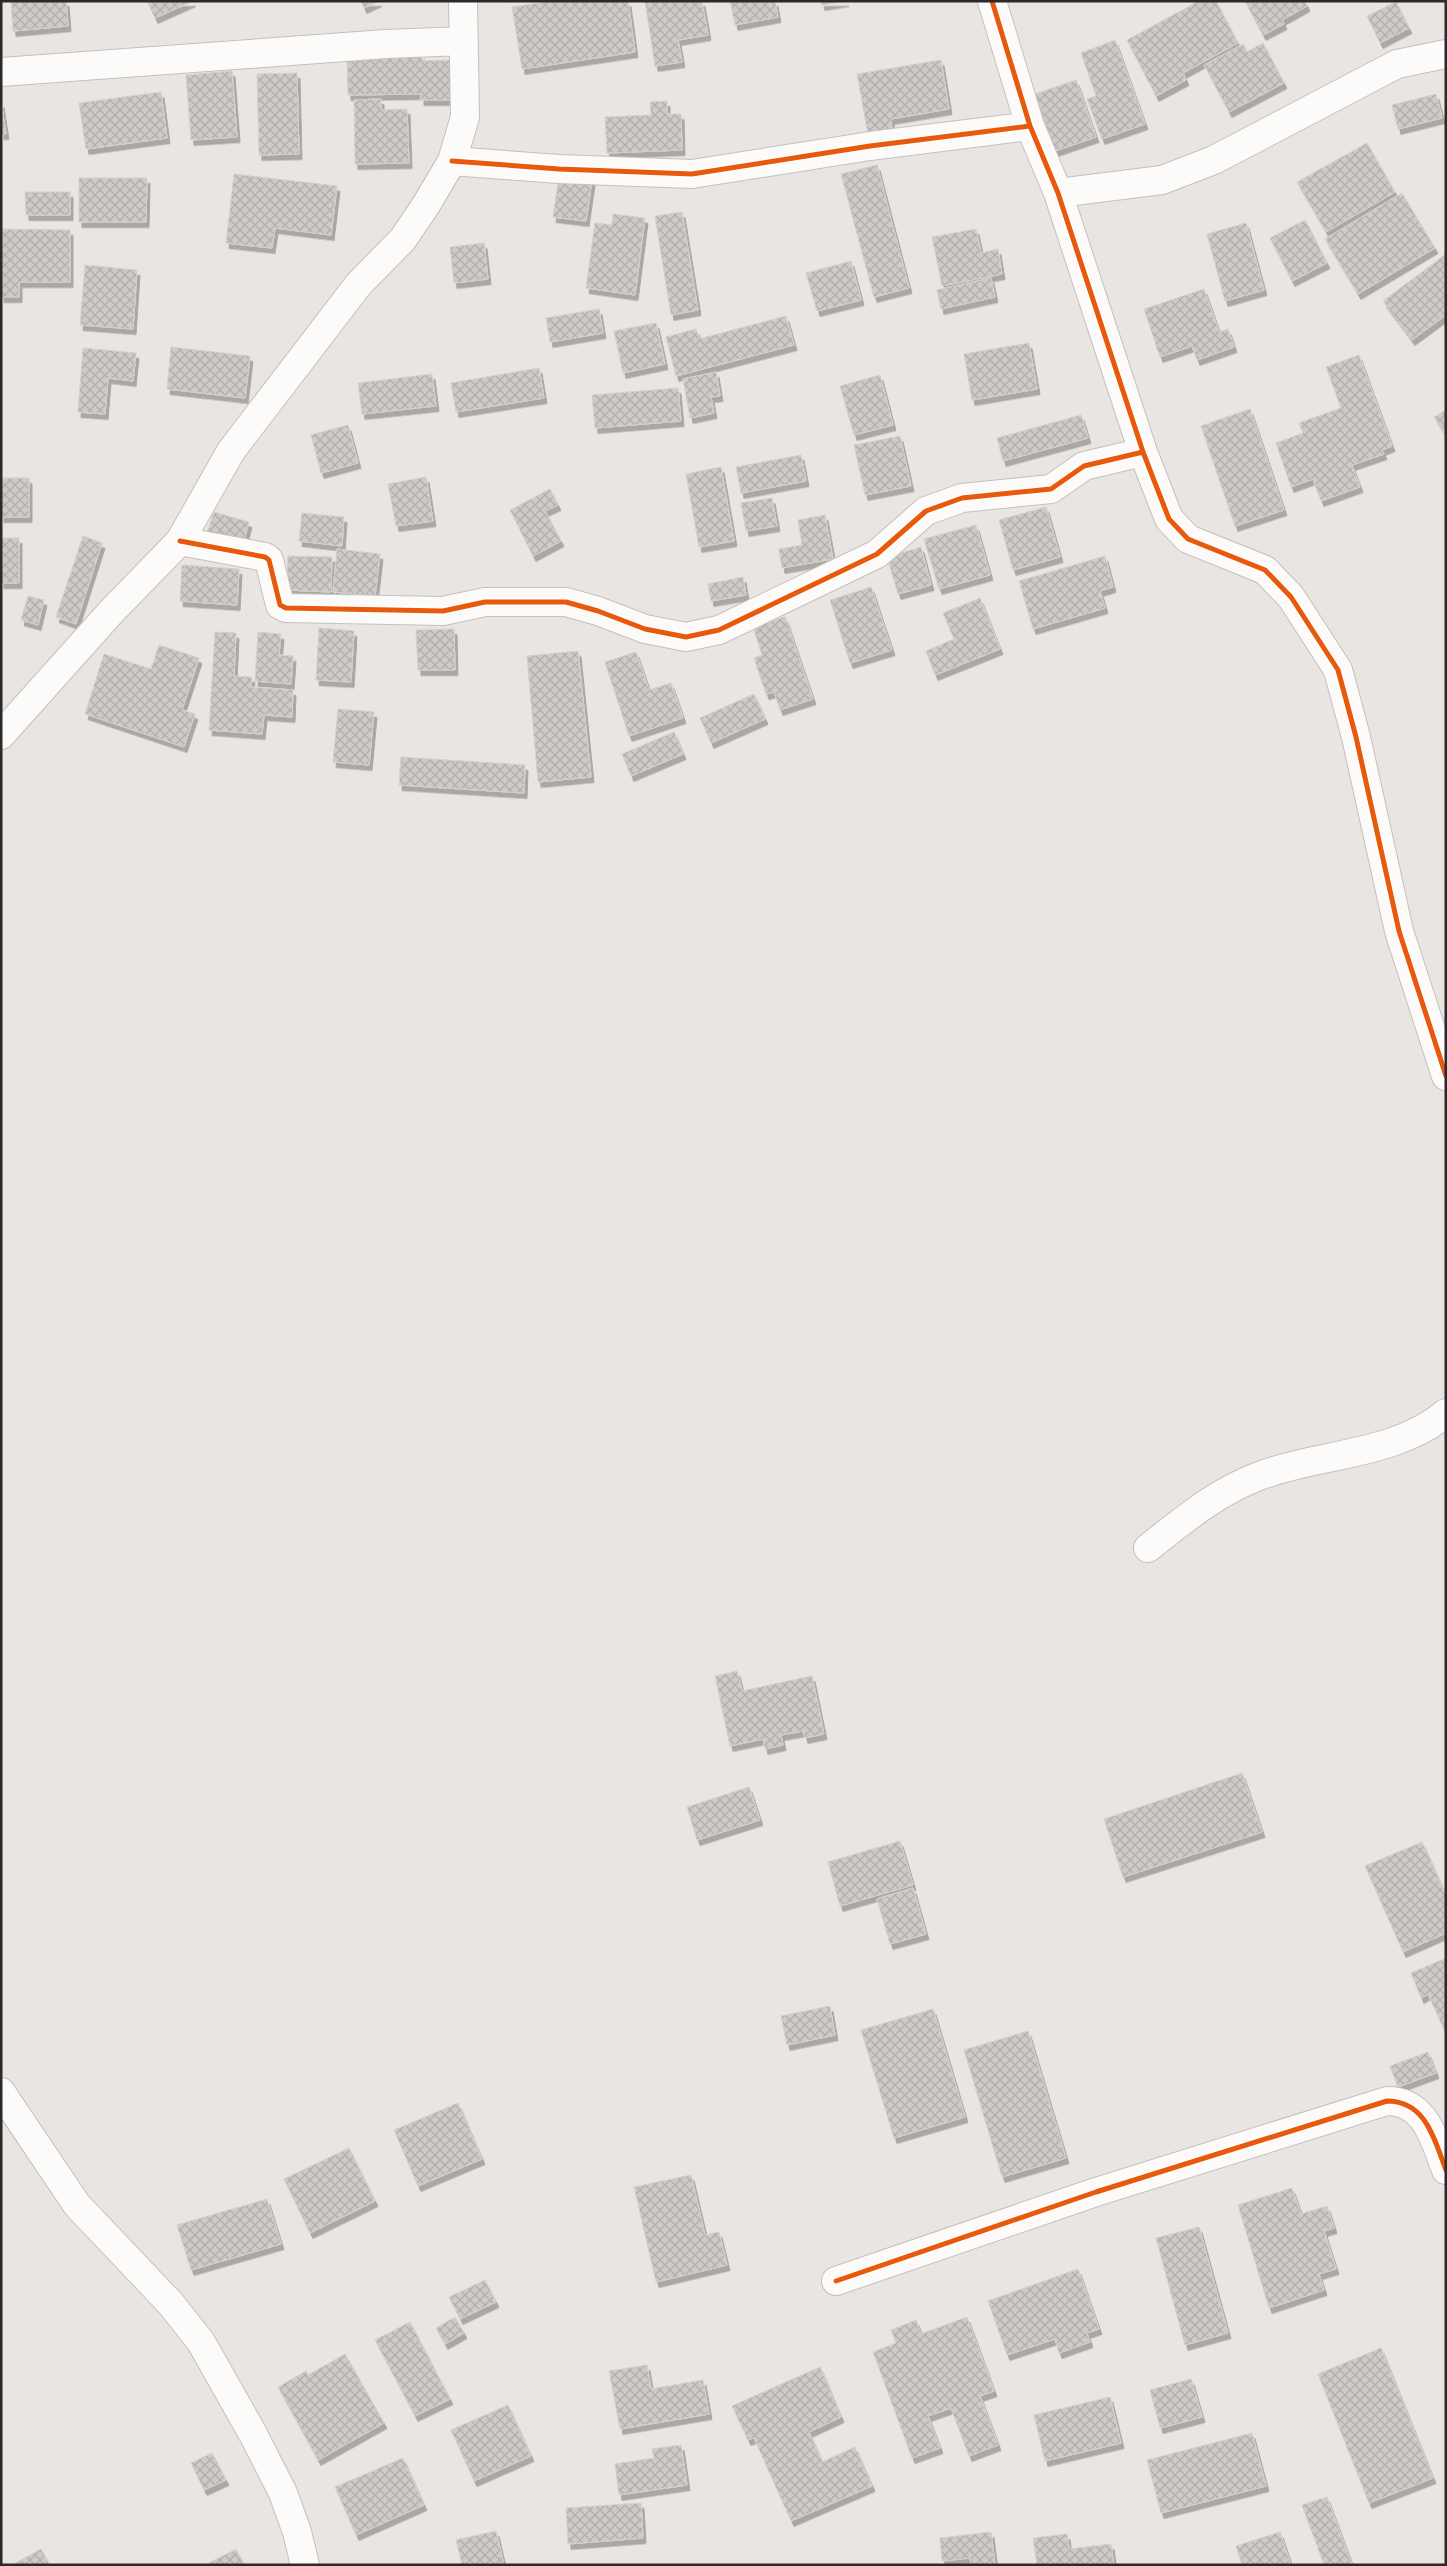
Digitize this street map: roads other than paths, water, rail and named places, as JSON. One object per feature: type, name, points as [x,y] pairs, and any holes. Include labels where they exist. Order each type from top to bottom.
[{"type":"street","points":[[4,729],[111,612],[180,541],[231,451],[358,285],[404,238],[452,161],[465,117],[462,1]]},
{"type":"street","points":[[992,1],[1030,126],[1058,193],[1143,452],[1169,519],[1188,539],[1265,570],[1290,598],[1338,670],[1356,737],[1399,931],[1446,1076]]},
{"type":"street","points":[[1,72],[386,44],[464,41]]},
{"type":"street","points":[[1058,193],[1162,180],[1214,160],[1397,64],[1446,54]]},
{"type":"street","points":[[452,161],[559,169],[692,174],[870,146],[1030,126]]},
{"type":"street","points":[[180,541],[265,557],[269,560],[280,605],[286,608],[443,611],[485,602],[566,602],[598,611],[645,629],[686,637],[719,630],[876,554],[926,511],[962,498],[1051,489],[1084,466],[1143,452]]},
{"type":"street","points":[[1148,1548],[1216,1496],[1261,1475],[1389,1442],[1434,1423],[1446,1413]]},
{"type":"street","points":[[1,2092],[77,2206],[170,2304],[201,2342],[253,2434],[283,2493],[297,2532],[305,2565]]},
{"type":"street","points":[[836,2281],[1096,2192],[1387,2101],[1408,2104],[1417,2111],[1429,2127],[1446,2170]]}]
